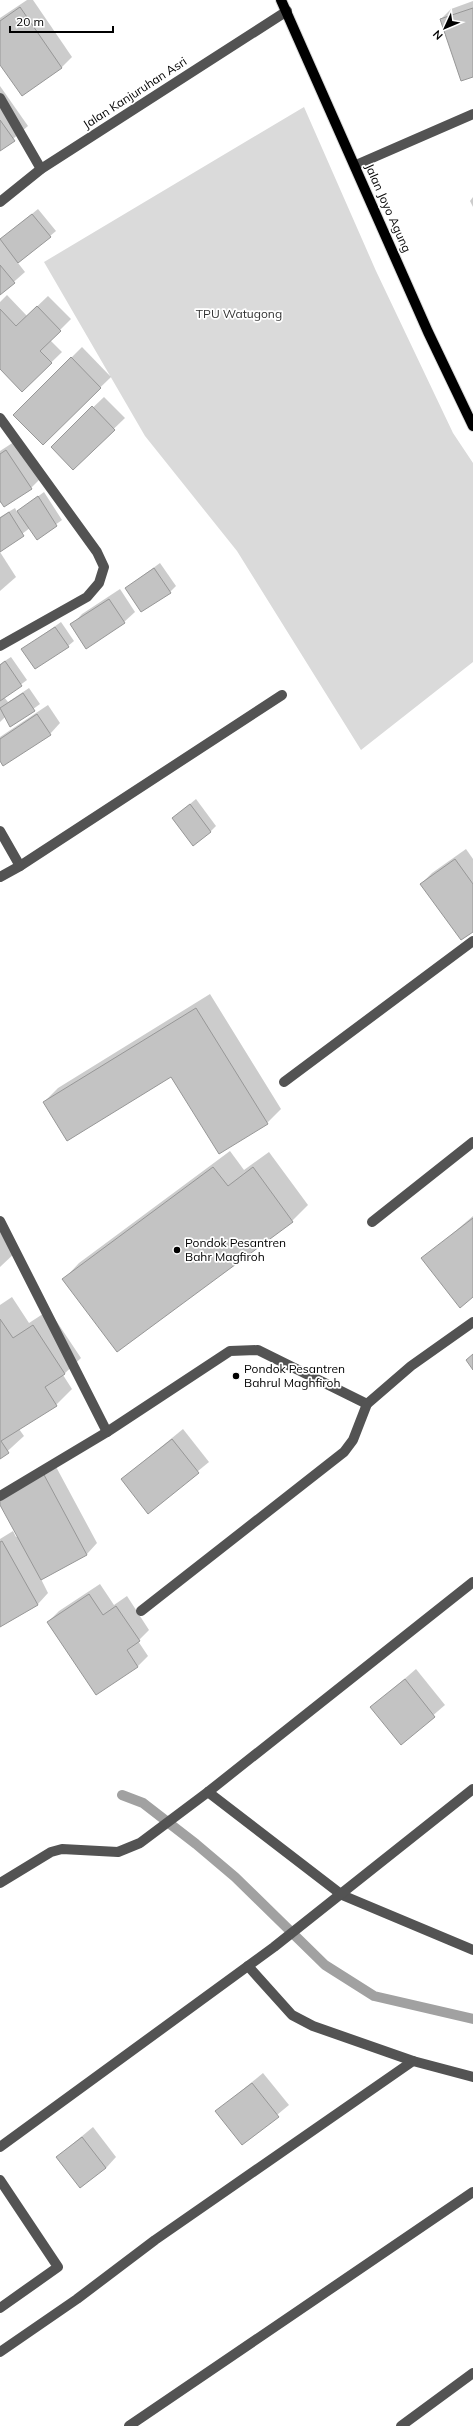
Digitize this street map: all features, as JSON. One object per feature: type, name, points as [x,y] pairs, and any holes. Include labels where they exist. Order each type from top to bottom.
[{"type":"main road","name":"Jalan Joyo Agung","points":[[281,0],[356,165],[428,332],[473,426]]},
{"type":"street","name":"Jalan Kanjuruhan Asri","points":[[0,202],[41,169],[287,11]]},
{"type":"street","points":[[0,98],[41,169]]},
{"type":"street","points":[[356,165],[473,114]]},
{"type":"street","points":[[0,418],[3,429],[97,552],[104,567],[99,583],[87,597],[0,646]]},
{"type":"street","points":[[0,877],[20,866],[282,695]]},
{"type":"street","points":[[0,831],[20,866]]},
{"type":"street","points":[[284,1082],[473,941]]},
{"type":"street","points":[[372,1222],[473,1142]]},
{"type":"street","points":[[0,1221],[107,1432]]},
{"type":"street","points":[[141,1611],[344,1452],[353,1440],[367,1404],[411,1366],[473,1322]]},
{"type":"street","points":[[0,1496],[107,1432],[230,1351],[258,1350],[367,1404]]},
{"type":"street","points":[[0,1883],[51,1852],[62,1849],[118,1852],[140,1844],[473,1582]]},
{"type":"street","points":[[0,2147],[310,1920],[473,1789]]},
{"type":"street","points":[[208,1792],[342,1895],[473,1950]]},
{"type":"street","points":[[248,1966],[292,2015],[313,2026],[412,2061],[473,2077]]},
{"type":"street","points":[[0,2352],[155,2240],[412,2061]]},
{"type":"street","points":[[0,2180],[58,2267],[0,2308]]},
{"type":"street","points":[[130,2426],[473,2192]]},
{"type":"street","points":[[401,2426],[473,2373]]},
{"type":"green space","name":"TPU Watugong","points":[[304,107],[376,271],[453,433],[473,463],[473,662],[361,750],[237,551],[145,436],[44,262]]},
{"type":"building","points":[[20,7],[62,68],[22,96],[0,65],[0,21]]},
{"type":"building","points":[[473,8],[473,77],[461,81],[440,19]]},
{"type":"building","points":[[0,120],[15,141],[0,151]]},
{"type":"building","points":[[32,214],[51,237],[18,263],[0,239]]},
{"type":"building","points":[[0,265],[15,283],[0,295]]},
{"type":"building","points":[[37,306],[61,331],[40,351],[52,363],[22,392],[0,369],[0,309],[16,326]]},
{"type":"building","points":[[71,357],[101,388],[43,445],[13,415]]},
{"type":"building","points":[[92,406],[115,430],[73,470],[51,447]]},
{"type":"building","points":[[6,450],[32,489],[4,507],[0,501],[0,454]]},
{"type":"building","points":[[38,496],[57,526],[37,540],[17,511]]},
{"type":"building","points":[[9,512],[24,536],[0,552],[0,518]]},
{"type":"building","points":[[154,568],[171,593],[141,612],[125,588]]},
{"type":"building","points":[[109,599],[125,623],[86,649],[70,624]]},
{"type":"building","points":[[55,627],[69,647],[35,669],[21,649]]},
{"type":"building","points":[[5,661],[22,686],[0,701],[0,665]]},
{"type":"building","points":[[23,693],[35,711],[10,727],[0,708]]},
{"type":"building","points":[[37,714],[51,735],[3,766],[0,761],[0,739]]},
{"type":"building","points":[[190,804],[211,832],[193,846],[172,818]]},
{"type":"building","points":[[455,859],[473,884],[473,932],[461,940],[420,884]]},
{"type":"building","points":[[196,1008],[268,1124],[219,1154],[171,1077],[67,1141],[43,1102]]},
{"type":"building","name":"Pondok Pesantren Bahr Magfiroh","points":[[213,1167],[228,1186],[253,1167],[293,1222],[117,1352],[62,1279]]},
{"type":"building","points":[[473,1218],[473,1297],[460,1308],[421,1258]]},
{"type":"building","points":[[0,1319],[13,1338],[33,1325],[65,1374],[45,1387],[57,1406],[1,1441],[9,1453],[0,1459]]},
{"type":"building","points":[[473,1354],[473,1370],[466,1360]]},
{"type":"building","points":[[172,1439],[199,1473],[148,1514],[121,1479]]},
{"type":"building","points":[[43,1473],[87,1555],[41,1580],[0,1505],[0,1497]]},
{"type":"building","points":[[2,1541],[38,1605],[0,1627],[0,1542]]},
{"type":"building","points":[[89,1594],[103,1615],[116,1606],[140,1641],[127,1650],[138,1667],[96,1695],[47,1622]]},
{"type":"building","points":[[405,1679],[435,1717],[401,1745],[370,1707]]},
{"type":"building","points":[[252,2083],[279,2117],[242,2145],[215,2111]]},
{"type":"building","points":[[82,2137],[106,2168],[80,2188],[56,2157]]},
{"type":"waterway","points":[[122,1795],[143,1803],[196,1844],[235,1877],[325,1965],[374,1996],[473,2019]]},
{"type":"place","name":"Pondok Pesantren Bahr Magfiroh","points":[[177,1250]]},
{"type":"place","name":"Pondok Pesantren Bahrul Maghfiroh","points":[[236,1376]]}]
